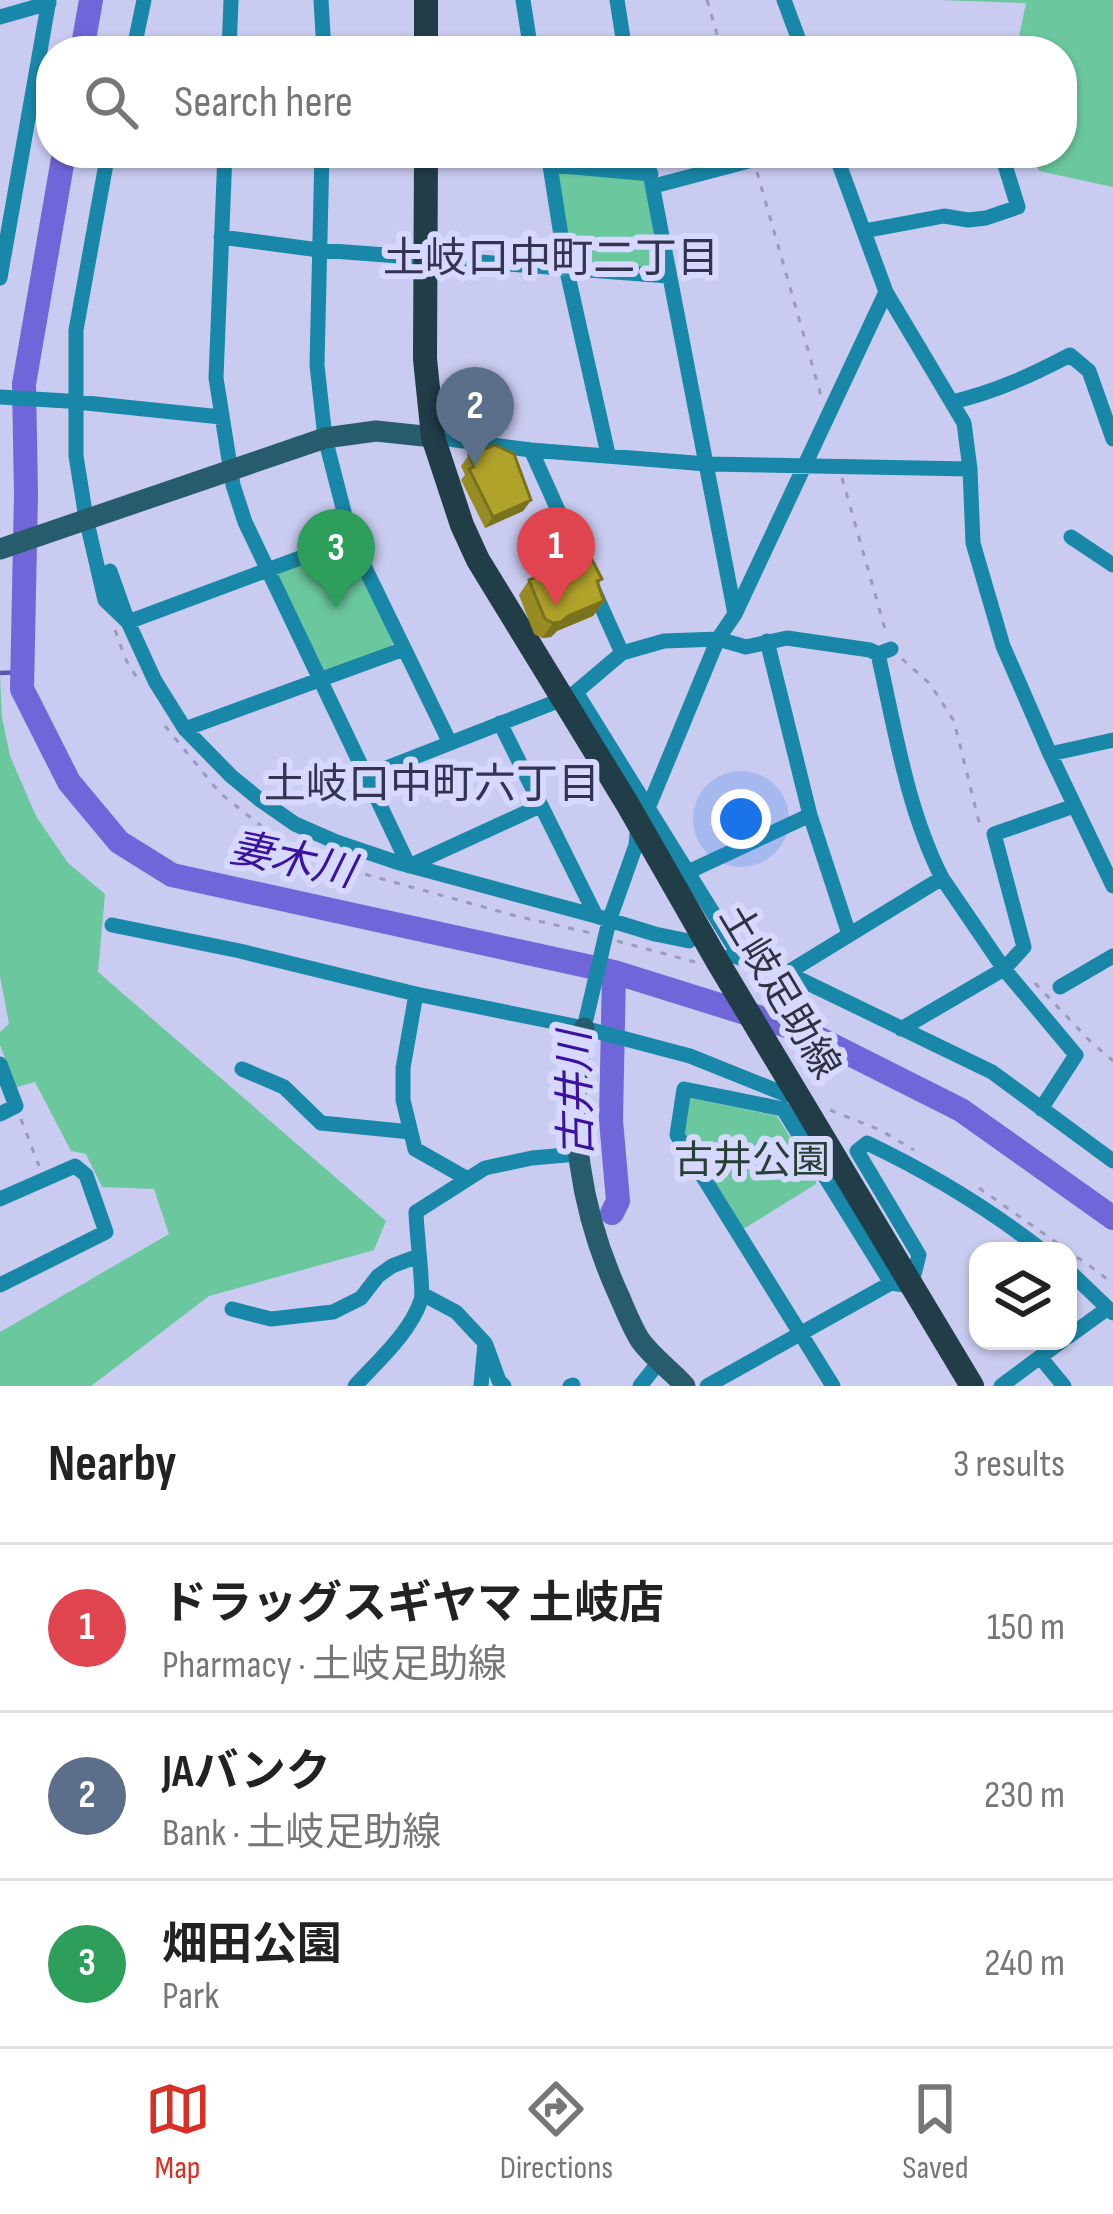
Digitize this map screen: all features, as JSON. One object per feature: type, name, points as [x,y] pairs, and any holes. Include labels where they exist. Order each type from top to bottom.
[{"type":"main road","points":[[426,0],[426,36]]},
{"type":"main road","name":"土岐足助線","points":[[426,168],[425,359],[433,437],[462,525],[478,560],[643,814],[901,1285],[972,1386]]},
{"type":"street","points":[[136,36],[144,0]]},
{"type":"street","points":[[230,36],[231,0]]},
{"type":"street","points":[[321,0],[323,36]]},
{"type":"street","points":[[523,0],[529,36]]},
{"type":"street","points":[[617,0],[623,36]]},
{"type":"street","points":[[784,0],[797,36]]},
{"type":"street","points":[[0,17],[49,2],[42,36]]},
{"type":"street","points":[[0,278],[4,232],[36,68]]},
{"type":"street","points":[[105,168],[76,330],[71,401],[81,520],[104,601],[128,622]]},
{"type":"street","points":[[224,168],[216,378],[231,470],[245,522],[409,866]]},
{"type":"street","points":[[322,168],[317,364],[325,438],[351,539],[450,743]]},
{"type":"street","points":[[550,168],[566,267],[608,454]]},
{"type":"street","points":[[593,168],[652,180],[713,168]]},
{"type":"street","points":[[649,168],[735,614]]},
{"type":"street","points":[[841,168],[886,292],[964,423],[974,543],[1003,646],[1113,886]]},
{"type":"street","points":[[864,231],[944,216],[986,218],[1018,207],[1006,168]]},
{"type":"street","points":[[221,237],[319,250],[668,276]]},
{"type":"street","points":[[685,1386],[639,1338],[609,1274],[578,1154],[576,1066],[604,925],[636,845],[643,814],[718,639],[735,614],[886,292]]},
{"type":"street","points":[[952,402],[1025,379],[1070,355],[1089,371],[1113,439]]},
{"type":"street","points":[[0,397],[220,417]]},
{"type":"street","points":[[0,549],[325,438],[376,431],[707,464],[970,469]]},
{"type":"street","points":[[531,450],[622,653]]},
{"type":"street","points":[[1071,537],[1113,565]]},
{"type":"street","points":[[128,622],[351,539]]},
{"type":"street","points":[[110,571],[155,681],[185,729],[231,776],[295,824],[409,866],[604,925],[689,941]]},
{"type":"street","points":[[366,776],[569,695],[622,653],[664,641],[718,639],[746,647],[795,639],[884,651],[905,774],[930,854],[942,878],[1076,1055],[1041,1108]]},
{"type":"street","points":[[767,640],[810,815],[849,934]]},
{"type":"street","points":[[185,729],[404,649]]},
{"type":"street","points":[[500,723],[604,925]]},
{"type":"street","points":[[1050,754],[1113,740]]},
{"type":"street","points":[[409,866],[540,806]]},
{"type":"street","points":[[902,1029],[1008,964],[1024,947],[994,834],[1074,806]]},
{"type":"street","points":[[643,814],[688,872],[725,959],[787,973],[992,1072],[1113,1160]]},
{"type":"street","points":[[688,872],[810,815]]},
{"type":"street","points":[[787,973],[942,878]]},
{"type":"street","points":[[112,925],[416,994],[585,1023],[690,1056],[787,1095],[797,1093]]},
{"type":"street","points":[[1060,987],[1113,956]]},
{"type":"street","points":[[416,994],[403,1068],[403,1100],[415,1149],[466,1178]]},
{"type":"street","points":[[0,1064],[8,1110]]},
{"type":"street","points":[[242,1069],[284,1088],[321,1123],[411,1132]]},
{"type":"street","points":[[833,1386],[677,1135],[684,1089],[783,1109],[901,1285]]},
{"type":"street","points":[[707,1386],[901,1285],[920,1255],[857,1150],[867,1143],[954,1188],[1032,1242]]},
{"type":"street","points":[[356,1386],[406,1327],[424,1295],[416,1212],[484,1168],[578,1154]]},
{"type":"street","points":[[0,1199],[75,1166],[86,1175],[106,1232],[0,1285]]},
{"type":"street","points":[[232,1309],[272,1319],[334,1312],[362,1298],[392,1266],[418,1256]]},
{"type":"street","points":[[1077,1279],[1110,1310],[1077,1331]]},
{"type":"street","points":[[424,1295],[456,1312],[485,1343],[504,1386]]},
{"type":"street","points":[[481,1386],[485,1343]]},
{"type":"street","points":[[1001,1386],[1050,1350]]},
{"type":"street","points":[[1040,1357],[1064,1386]]},
{"type":"street","points":[[640,1386],[659,1362]]},
{"type":"path","points":[[707,0],[718,36]]},
{"type":"path","points":[[756,168],[826,415]]},
{"type":"path","points":[[838,465],[884,651],[930,684],[954,721],[982,833]]},
{"type":"path","points":[[104,601],[138,680]]},
{"type":"path","points":[[161,718],[172,738],[220,793],[276,838],[346,868],[516,916],[604,925],[695,962],[725,959]]},
{"type":"path","points":[[1008,964],[1113,1061]]},
{"type":"path","points":[[8,1110],[44,1178]]},
{"type":"green space","points":[[938,0],[1113,0],[1113,187],[1037,168],[1077,168],[1077,36],[1019,36],[1026,3]]},
{"type":"green space","points":[[557,173],[643,178],[664,270],[573,262]]},
{"type":"green space","points":[[345,546],[393,643],[391,648],[327,672],[277,574]]},
{"type":"green space","points":[[0,676],[10,756],[36,816],[68,863],[105,894],[98,972],[386,1221],[374,1250],[209,1296],[91,1386],[0,1386],[0,1332],[169,1234],[154,1189],[102,1187],[86,1154],[71,1151],[35,1082],[16,1087],[0,1045],[0,1032],[9,1024],[0,976]]},
{"type":"green space","name":"古井公園","points":[[688,1097],[777,1116],[816,1184],[741,1228],[684,1133]]},
{"type":"building","points":[[495,445],[514,454],[531,500],[493,517],[469,469],[474,467],[469,455]]},
{"type":"building","points":[[589,554],[602,579],[597,581],[604,601],[561,622],[545,619],[529,580]]},
{"type":"waterway","name":"妻木川","points":[[85,36],[91,0]]},
{"type":"waterway","name":"妻木川","points":[[61,168],[24,384],[22,689],[69,782],[119,842],[172,875],[614,972],[806,1032],[961,1110],[1113,1218]]},
{"type":"waterway","points":[[0,673],[23,672]]},
{"type":"waterway","name":"古井川","points":[[612,1213],[618,1201],[611,1120],[614,972]]},
{"type":"place","name":"JAバンク","points":[[475,466]]},
{"type":"place","name":"ドラッグスギヤマ 土岐店","points":[[556,606]]},
{"type":"place","name":"畑田公園","points":[[336,608]]},
{"type":"district","name":"土岐口中町二丁目","points":[[551,259]]},
{"type":"district","name":"土岐口中町六丁目","points":[[432,785]]}]
